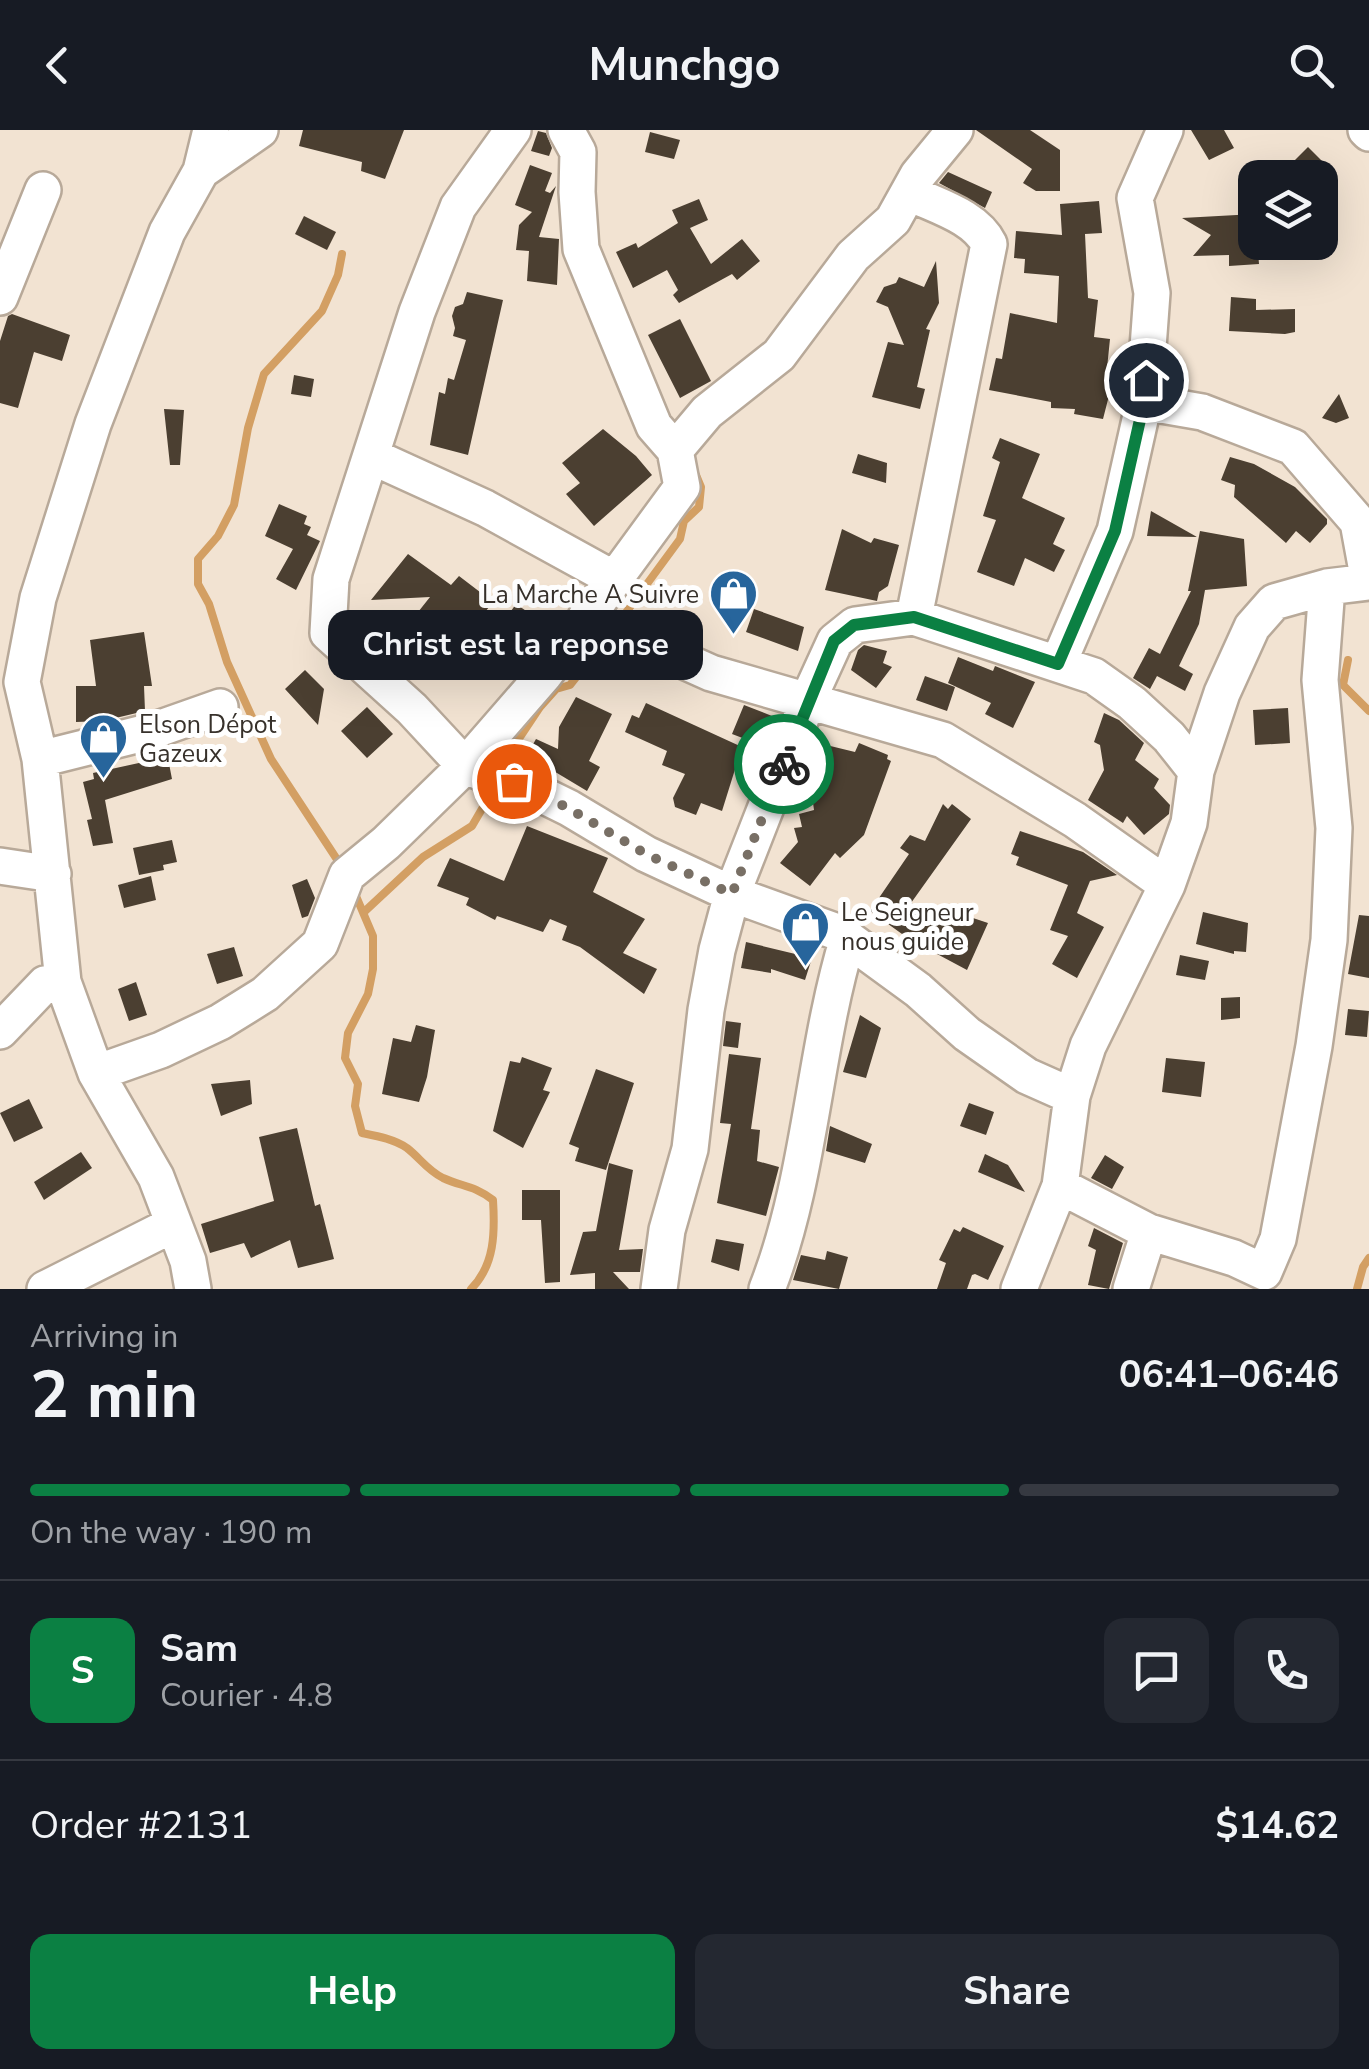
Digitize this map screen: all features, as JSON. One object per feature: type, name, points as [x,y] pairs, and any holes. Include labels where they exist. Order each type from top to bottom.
[{"type":"street","points":[[192,1289],[188,1261],[156,1177],[96,1073],[63,982],[40,760],[11,671],[94,424],[167,232],[201,170],[211,130]]},
{"type":"street","points":[[201,170],[260,130]]},
{"type":"street","points":[[513,130],[458,207],[416,312],[330,579],[328,633],[412,708],[465,766],[500,780],[514,781],[646,854],[732,894],[848,938],[918,990],[967,1034],[1027,1076],[1072,1096]]},
{"type":"street","points":[[96,1073],[161,1050],[220,1022],[266,994],[320,944],[346,875],[386,843],[465,766],[545,674],[682,488],[676,450],[654,426],[581,249],[576,192],[578,152],[566,130]]},
{"type":"street","points":[[676,450],[707,412],[779,355],[854,256],[893,220],[918,175],[955,130]]},
{"type":"street","points":[[1058,664],[1115,531],[1144,402],[1152,294],[1134,198],[1166,130]]},
{"type":"street","points":[[0,297],[43,190]]},
{"type":"street","points":[[910,193],[969,222],[984,233],[989,244],[914,617]]},
{"type":"street","points":[[1019,1289],[1060,1186],[1072,1096],[1088,1046],[1167,885],[1189,824],[1196,770],[1222,693],[1252,628],[1274,602],[1327,587],[1369,582],[1358,522],[1292,446],[1202,412],[1144,402]]},
{"type":"street","points":[[371,456],[485,508],[614,578]]},
{"type":"street","points":[[1060,1186],[1149,1232],[1234,1258],[1261,1280],[1278,1239],[1314,1046],[1329,940],[1334,828],[1320,680],[1327,587]]},
{"type":"street","points":[[586,617],[712,673],[942,740],[1075,820],[1167,885]]},
{"type":"street","points":[[659,1289],[668,1230],[690,1149],[706,1010],[732,894],[834,641],[854,625],[914,617],[1094,676],[1132,703],[1169,737],[1196,770]]},
{"type":"street","points":[[40,760],[152,731],[220,707]]},
{"type":"street","points":[[0,866],[53,874]]},
{"type":"street","points":[[767,1289],[800,1174],[822,1043],[848,938]]},
{"type":"street","points":[[0,1031],[45,984],[63,982]]},
{"type":"street","points":[[45,1289],[174,1224]]},
{"type":"street","points":[[1131,1289],[1149,1232]]},
{"type":"building","points":[[303,130],[404,130],[385,179],[361,171],[362,162],[299,146]]},
{"type":"building","points":[[976,130],[1030,130],[1060,150],[1060,191],[1036,191],[1023,183],[1032,169]]},
{"type":"building","points":[[1191,130],[1224,130],[1234,148],[1209,160]]},
{"type":"building","points":[[538,131],[546,133],[552,148],[549,156],[531,151]]},
{"type":"building","points":[[650,132],[680,140],[674,159],[645,152]]},
{"type":"building","points":[[1308,147],[1321,160],[1295,160]]},
{"type":"building","points":[[530,165],[552,173],[545,191],[550,193],[556,186],[539,237],[559,239],[557,285],[527,281],[529,251],[516,250],[519,225],[532,212],[515,205]]},
{"type":"building","points":[[948,172],[992,192],[985,208],[939,183]]},
{"type":"building","points":[[699,199],[708,220],[690,228],[711,264],[742,239],[760,261],[737,280],[732,274],[679,303],[673,295],[678,290],[667,270],[633,288],[616,252],[636,243],[638,248],[678,223],[672,210]]},
{"type":"building","points":[[1099,201],[1102,233],[1085,234],[1088,298],[1098,300],[1094,337],[1110,339],[1106,378],[1113,380],[1103,419],[1074,414],[1075,409],[1051,408],[1051,402],[989,390],[996,358],[1002,359],[1010,313],[1057,323],[1059,276],[1024,273],[1025,259],[1014,258],[1016,231],[1062,235],[1060,204]]},
{"type":"building","points":[[1238,215],[1238,260],[1259,260],[1259,264],[1229,266],[1229,255],[1193,256],[1211,235],[1182,218]]},
{"type":"building","points":[[304,216],[336,232],[327,250],[295,234]]},
{"type":"building","points":[[936,261],[939,303],[926,329],[930,330],[917,387],[925,389],[920,409],[872,397],[888,342],[904,345],[888,307],[876,302],[884,287],[896,283],[899,277],[924,287]]},
{"type":"building","points":[[467,292],[503,300],[468,455],[430,445],[439,392],[445,394],[448,378],[454,380],[466,340],[453,336],[452,316]]},
{"type":"building","points":[[1231,297],[1256,299],[1256,310],[1295,309],[1295,332],[1229,331]]},
{"type":"building","points":[[12,314],[70,335],[62,361],[34,352],[18,408],[0,403],[0,341]]},
{"type":"building","points":[[680,319],[711,381],[680,398],[648,335]]},
{"type":"building","points":[[294,375],[314,379],[311,397],[291,394]]},
{"type":"building","points":[[1339,394],[1349,418],[1336,423],[1322,418]]},
{"type":"building","points":[[164,409],[184,410],[180,465],[170,465]]},
{"type":"building","points":[[603,429],[652,475],[594,526],[566,494],[580,483],[562,463]]},
{"type":"building","points":[[1000,438],[1040,454],[1022,498],[1065,518],[1053,544],[1065,550],[1054,572],[1025,558],[1014,586],[977,572],[996,520],[983,516],[1000,462],[992,458]]},
{"type":"building","points":[[858,454],[887,463],[886,483],[852,473]]},
{"type":"building","points":[[1230,457],[1254,464],[1295,487],[1327,519],[1327,524],[1310,543],[1296,531],[1286,543],[1234,497],[1235,485],[1221,480]]},
{"type":"building","points":[[279,504],[307,516],[304,524],[311,527],[307,535],[320,541],[296,590],[276,579],[293,549],[265,536]]},
{"type":"building","points":[[1151,511],[1197,537],[1147,536]]},
{"type":"building","points":[[842,529],[871,543],[874,538],[899,545],[888,586],[879,592],[877,601],[825,590]]},
{"type":"building","points":[[1200,531],[1244,539],[1247,586],[1205,590],[1199,624],[1179,666],[1193,674],[1185,691],[1157,676],[1150,689],[1133,678],[1149,648],[1160,654],[1191,591]]},
{"type":"building","points":[[408,554],[451,585],[459,576],[493,602],[444,664],[403,631],[430,597],[371,600]]},
{"type":"building","points":[[516,604],[538,619],[526,636],[504,621]]},
{"type":"building","points":[[754,609],[804,627],[798,651],[746,632]]},
{"type":"building","points":[[144,632],[152,686],[144,686],[145,711],[103,721],[76,722],[76,686],[96,686],[90,640]]},
{"type":"building","points":[[864,645],[887,651],[883,663],[892,667],[876,688],[851,670],[858,650]]},
{"type":"building","points":[[958,657],[1035,682],[1013,728],[985,714],[991,703],[948,683]]},
{"type":"building","points":[[305,670],[324,689],[318,725],[285,689]]},
{"type":"building","points":[[925,676],[955,687],[947,711],[916,700]]},
{"type":"building","points":[[576,697],[612,714],[589,761],[600,767],[587,791],[527,755],[536,739],[558,749],[559,727]]},
{"type":"building","points":[[646,703],[742,747],[722,811],[701,803],[696,815],[675,807],[673,798],[685,774],[662,765],[667,751],[625,732],[632,715],[639,718]]},
{"type":"building","points":[[744,705],[772,716],[761,745],[732,734]]},
{"type":"building","points":[[367,707],[393,734],[367,758],[341,731]]},
{"type":"building","points":[[1288,708],[1290,743],[1255,745],[1253,710]]},
{"type":"building","points":[[1104,713],[1119,720],[1144,743],[1135,760],[1159,779],[1154,788],[1170,805],[1169,814],[1144,835],[1127,816],[1123,823],[1088,800],[1104,770],[1100,745],[1094,742]]},
{"type":"building","points":[[818,743],[855,752],[859,743],[888,755],[891,761],[864,835],[840,858],[835,853],[810,886],[780,863],[798,842],[794,828],[802,827],[799,814],[814,810],[811,788]]},
{"type":"building","points":[[166,748],[172,779],[105,800],[113,843],[93,846],[87,820],[92,819],[83,782],[94,779],[93,773],[148,761],[146,754]]},
{"type":"building","points":[[943,804],[948,809],[952,804],[971,819],[911,903],[951,925],[955,912],[988,923],[967,970],[909,939],[870,911],[909,854],[900,848],[910,835],[925,841]]},
{"type":"building","points":[[527,826],[608,858],[593,892],[645,919],[623,953],[657,969],[644,994],[580,947],[562,940],[567,926],[550,919],[543,932],[497,916],[495,920],[466,905],[469,898],[437,886],[450,858],[504,881]]},
{"type":"building","points":[[1020,831],[1083,852],[1117,875],[1090,881],[1077,913],[1104,927],[1077,978],[1052,964],[1068,936],[1050,930],[1068,885],[1016,865],[1019,857],[1011,854]]},
{"type":"building","points":[[172,840],[177,862],[163,865],[164,870],[139,875],[133,848]]},
{"type":"building","points":[[151,876],[156,900],[124,908],[118,885]]},
{"type":"building","points":[[307,879],[315,898],[308,916],[302,918],[292,885]]},
{"type":"building","points":[[1203,912],[1248,923],[1246,952],[1234,954],[1196,944]]},
{"type":"building","points":[[1359,915],[1369,916],[1369,978],[1348,974]]},
{"type":"building","points":[[746,942],[812,958],[805,980],[771,969],[771,973],[741,968]]},
{"type":"building","points":[[234,947],[243,976],[217,984],[207,954]]},
{"type":"building","points":[[1180,955],[1209,961],[1205,980],[1176,975]]},
{"type":"building","points":[[136,982],[147,1015],[129,1021],[118,989]]},
{"type":"building","points":[[1240,997],[1240,1018],[1221,1020],[1221,998]]},
{"type":"building","points":[[1348,1009],[1369,1011],[1367,1037],[1345,1035]]},
{"type":"building","points":[[860,1015],[881,1028],[866,1078],[843,1072]]},
{"type":"building","points":[[726,1021],[741,1023],[738,1048],[723,1046]]},
{"type":"building","points":[[416,1025],[435,1030],[419,1102],[382,1094],[393,1038],[411,1042]]},
{"type":"building","points":[[729,1054],[761,1058],[751,1129],[760,1130],[757,1161],[779,1167],[766,1216],[717,1203],[731,1124],[720,1123]]},
{"type":"building","points":[[522,1057],[552,1068],[543,1090],[550,1092],[523,1148],[493,1131],[510,1061],[520,1063]]},
{"type":"building","points":[[1166,1058],[1205,1062],[1201,1097],[1162,1092]]},
{"type":"building","points":[[596,1069],[634,1083],[606,1170],[575,1161],[579,1148],[569,1144]]},
{"type":"building","points":[[250,1080],[252,1104],[221,1116],[211,1084]]},
{"type":"building","points":[[29,1099],[43,1128],[14,1142],[0,1113]]},
{"type":"building","points":[[969,1103],[994,1112],[986,1135],[960,1126]]},
{"type":"building","points":[[830,1126],[872,1144],[865,1163],[826,1151]]},
{"type":"building","points":[[297,1128],[315,1206],[320,1204],[334,1259],[298,1268],[290,1240],[251,1258],[244,1243],[210,1253],[201,1224],[274,1201],[259,1137]]},
{"type":"building","points":[[81,1152],[92,1168],[44,1200],[34,1182]]},
{"type":"building","points":[[985,1154],[1008,1165],[1025,1192],[978,1172]]},
{"type":"building","points":[[1105,1155],[1124,1167],[1112,1189],[1091,1178]]},
{"type":"building","points":[[609,1163],[633,1170],[619,1250],[643,1249],[640,1272],[613,1272],[629,1289],[595,1289],[595,1273],[570,1275],[583,1232],[596,1231]]},
{"type":"building","points":[[522,1190],[560,1190],[560,1282],[545,1283],[541,1220],[522,1220]]},
{"type":"building","points":[[963,1227],[1004,1246],[988,1280],[975,1274],[967,1289],[937,1289],[946,1263],[939,1260],[954,1229],[960,1232]]},
{"type":"building","points":[[1094,1228],[1123,1243],[1109,1289],[1088,1285],[1096,1250],[1088,1246]]},
{"type":"building","points":[[716,1239],[744,1244],[739,1271],[711,1262]]},
{"type":"building","points":[[827,1251],[848,1257],[839,1289],[793,1280],[801,1255],[825,1260]]},
{"type":"waterway","points":[[342,254],[338,275],[322,311],[264,374],[248,428],[234,505],[218,536],[198,559],[198,584],[209,604],[227,662],[271,759],[342,867]]},
{"type":"waterway","points":[[619,622],[680,539],[684,521],[699,507],[701,487],[696,475]]},
{"type":"waterway","points":[[505,769],[516,743],[540,707],[556,689],[570,685],[607,638]]},
{"type":"waterway","points":[[1348,660],[1343,685],[1369,711]]},
{"type":"waterway","points":[[364,912],[423,857],[472,826],[493,790]]},
{"type":"waterway","points":[[353,889],[373,936],[368,994],[348,1033],[345,1058],[358,1084],[355,1106],[362,1133],[402,1145],[437,1175],[493,1200],[489,1259],[471,1289]]},
{"type":"waterway","points":[[1357,1289],[1369,1258]]},
{"type":"way so far","points":[[514,781],[646,854],[732,894],[784,764]]},
{"type":"place","name":"La Marche A Suivre","points":[[734,636]]},
{"type":"place","name":"Elson Dépot Gazeux","points":[[104,780]]},
{"type":"place","name":"Christ est la reponse","points":[[514,781]]},
{"type":"place","name":"Le Seigneur nous guide","points":[[806,968]]},
{"type":"route","points":[[784,764],[834,641],[854,625],[914,617],[1058,664],[1115,531],[1146,380]]}]
